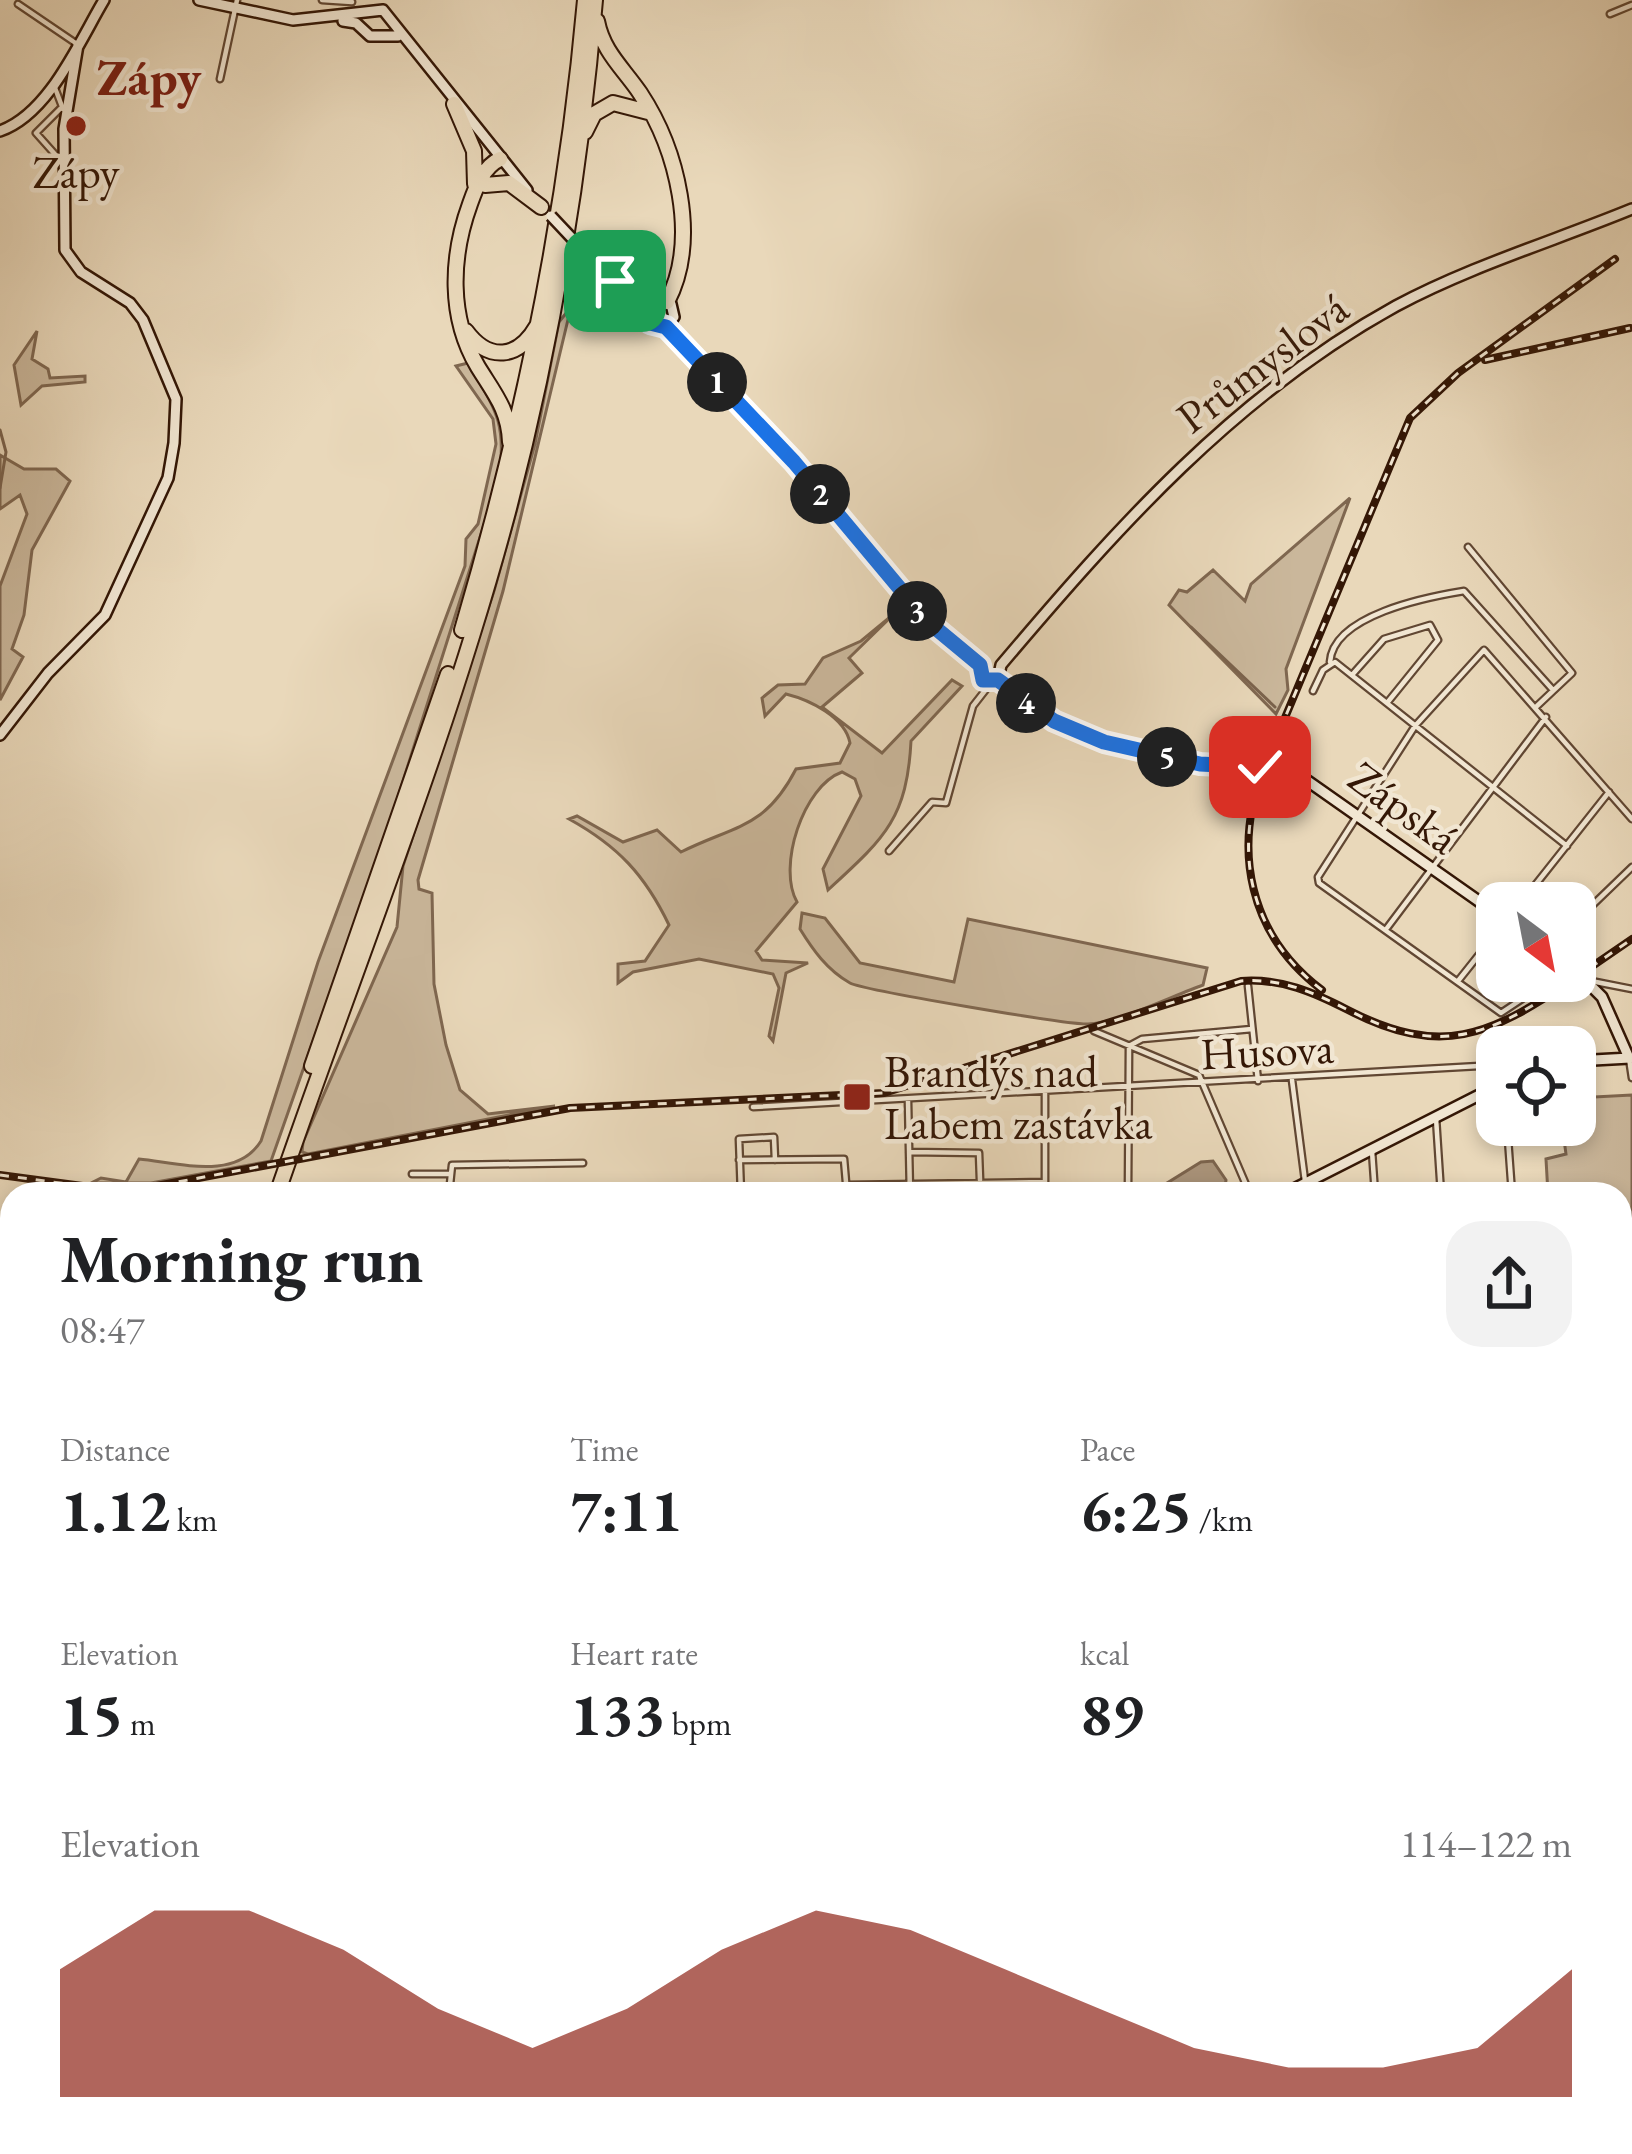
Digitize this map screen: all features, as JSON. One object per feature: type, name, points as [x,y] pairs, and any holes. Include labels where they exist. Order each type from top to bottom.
[{"type":"highway","points":[[592,1],[608,52],[657,121],[670,153],[682,224],[667,302]]},
{"type":"highway","points":[[281,1182],[398,860],[507,514],[555,305],[579,154],[592,1]]},
{"type":"highway","points":[[272,1182],[430,730],[507,471],[544,304],[592,1]]},
{"type":"highway","points":[[454,104],[475,157],[479,190]]},
{"type":"highway","points":[[579,154],[590,121],[608,104],[632,104],[657,121]]},
{"type":"highway","points":[[500,159],[488,166],[467,211],[455,275],[461,322],[472,356],[506,409],[507,471]]},
{"type":"highway","points":[[479,190],[509,183],[546,212]]},
{"type":"highway","points":[[461,322],[484,350],[508,353],[527,342],[544,304]]},
{"type":"main road","points":[[0,131],[17,122],[53,82],[104,0]]},
{"type":"main road","points":[[199,0],[236,5],[284,20],[356,23],[370,36],[403,38]]},
{"type":"main road","points":[[382,34],[391,0]]},
{"type":"main road","points":[[328,20],[363,12],[386,15],[546,212],[649,307],[650,323],[666,327],[794,462],[927,621],[980,665],[989,684]]},
{"type":"main road","points":[[362,29],[363,12]]},
{"type":"main road","points":[[0,735],[48,673],[105,615],[168,478],[174,443],[176,399],[143,320],[130,303],[81,272],[66,253],[62,109],[78,45]]},
{"type":"main road","name":"Průmyslová","points":[[1001,665],[1124,521],[1178,466],[1364,325],[1416,296],[1632,209]]},
{"type":"main road","points":[[649,307],[667,302],[674,312],[666,327]]},
{"type":"main road","points":[[980,665],[993,659],[1001,665],[989,684]]},
{"type":"main road","name":"Zápská","points":[[989,684],[1071,730],[1189,761],[1293,774],[1476,899]]},
{"type":"main road","points":[[1596,990],[1631,1058],[1596,1060]]},
{"type":"main road","points":[[1309,1182],[1476,1097]]},
{"type":"street","points":[[328,20],[326,1],[352,2]]},
{"type":"street","points":[[18,4],[78,45]]},
{"type":"street","points":[[220,79],[236,5]]},
{"type":"street","points":[[1610,14],[1632,5]]},
{"type":"street","points":[[53,82],[62,109],[36,133],[64,163]]},
{"type":"street","points":[[1468,547],[1572,673],[1537,706]]},
{"type":"street","points":[[1553,690],[1464,592],[1393,606],[1343,636],[1330,651],[1333,662],[1567,846]]},
{"type":"street","points":[[1352,675],[1384,639],[1430,625],[1438,640],[1387,703]]},
{"type":"street","points":[[1476,994],[1319,883],[1356,813],[1415,726],[1484,650],[1490,651],[1632,819]]},
{"type":"street","points":[[1313,691],[1333,662]]},
{"type":"street","points":[[889,851],[932,802],[946,803],[973,706],[989,684]]},
{"type":"street","points":[[1385,930],[1546,717]]},
{"type":"street","points":[[1538,882],[1609,792]]},
{"type":"street","points":[[1596,902],[1632,867]]},
{"type":"street","points":[[1458,981],[1476,958]]},
{"type":"street","points":[[1596,982],[1632,988]]},
{"type":"street","points":[[1248,986],[1258,1082]]},
{"type":"street","points":[[1486,1002],[1501,1013],[1518,1002]]},
{"type":"street","points":[[1129,1046],[1142,1039],[1252,1029]]},
{"type":"street","points":[[1094,1031],[1199,1075],[1245,1182]]},
{"type":"street","points":[[1128,1182],[1129,1046]]},
{"type":"street","points":[[1631,1058],[1632,1078]]},
{"type":"street","name":"Husova","points":[[753,1107],[1476,1067]]},
{"type":"street","points":[[1292,1080],[1305,1182]]},
{"type":"street","points":[[910,1152],[979,1153],[980,1182],[1045,1182],[1045,1093]]},
{"type":"street","points":[[908,1101],[910,1182]]},
{"type":"street","points":[[1436,1118],[1441,1182]]},
{"type":"street","points":[[740,1182],[739,1139],[774,1137],[775,1160]]},
{"type":"street","points":[[1509,1146],[1511,1182]]},
{"type":"street","points":[[1372,1151],[1374,1182]]},
{"type":"street","points":[[739,1160],[844,1159],[847,1182]]},
{"type":"street","points":[[450,1182],[452,1165],[583,1163]]},
{"type":"street","points":[[412,1174],[450,1174]]},
{"type":"shaded area","points":[[571,307],[503,591],[418,880],[419,889],[432,893],[434,984],[460,1090],[488,1114],[555,1106],[308,1154],[302,1152],[303,1142],[397,927],[403,866],[494,591],[535,444],[559,322]]},
{"type":"shaded area","points":[[37,331],[32,359],[48,369],[50,378],[85,376],[85,382],[42,386],[21,405],[14,365]]},
{"type":"shaded area","points":[[468,363],[497,417],[499,477],[391,819],[271,1161],[156,1182],[126,1182],[139,1159],[222,1165],[250,1153],[261,1141],[318,962],[465,566],[466,539],[478,524],[496,444],[493,419],[456,366]]},
{"type":"shaded area","points":[[0,455],[24,469],[56,469],[70,481],[32,550],[24,615],[12,649],[23,657],[0,700],[0,586],[27,514],[20,495],[0,509]]},
{"type":"shaded area","points":[[1350,498],[1286,669],[1288,690],[1276,714],[1169,605],[1179,590],[1187,592],[1213,570],[1245,601],[1251,584]]},
{"type":"shaded area","points":[[895,613],[849,658],[862,673],[822,707],[882,753],[952,680],[962,686],[911,741],[904,790],[889,826],[828,890],[823,869],[861,796],[855,779],[842,772],[828,780],[805,810],[790,869],[797,902],[756,951],[762,960],[808,963],[786,973],[773,1041],[769,1036],[779,988],[773,974],[699,959],[633,972],[618,983],[618,964],[645,961],[669,925],[628,863],[569,819],[577,816],[623,842],[657,830],[681,852],[760,815],[796,769],[840,763],[850,743],[841,725],[815,705],[786,694],[765,716],[762,698],[778,685],[805,684],[823,658],[861,641]]},
{"type":"shaded area","points":[[802,913],[825,918],[860,963],[954,982],[968,919],[1207,968],[1203,985],[1114,1019],[1088,1024],[1044,1019],[850,983],[810,944],[800,929]]},
{"type":"shaded area","points":[[1632,1095],[1632,1182],[1547,1182],[1546,1159],[1566,1154],[1565,1146],[1596,1146],[1596,1097]]},
{"type":"shaded area","points":[[1213,1161],[1226,1182],[1169,1182],[1201,1162]]},
{"type":"waterway","points":[[0,430],[6,452],[0,488]]},
{"type":"waterway","points":[[1191,627],[1275,707]]},
{"type":"railway","points":[[1322,990],[1278,944],[1254,889],[1249,830],[1264,768],[1410,418],[1458,373],[1615,259]]},
{"type":"railway","points":[[1485,360],[1630,328]]},
{"type":"railway","points":[[1596,964],[1632,939]]},
{"type":"railway","points":[[178,1182],[570,1108],[884,1093],[1241,981],[1296,988],[1381,1025],[1438,1036],[1489,1027],[1538,1002]]},
{"type":"railway","points":[[0,1175],[52,1182]]},
{"type":"place","name":"Zápy","points":[[76,126]]},
{"type":"place","name":"Brandýs nad Labem zastávka","points":[[857,1097]]},
{"type":"district","name":"Zápy","points":[[149,77]]},
{"type":"route","points":[[615,281],[649,307],[650,323],[666,327],[794,462],[927,621],[980,665],[983,680],[998,680],[1054,721],[1104,742],[1200,764],[1260,767]]}]
